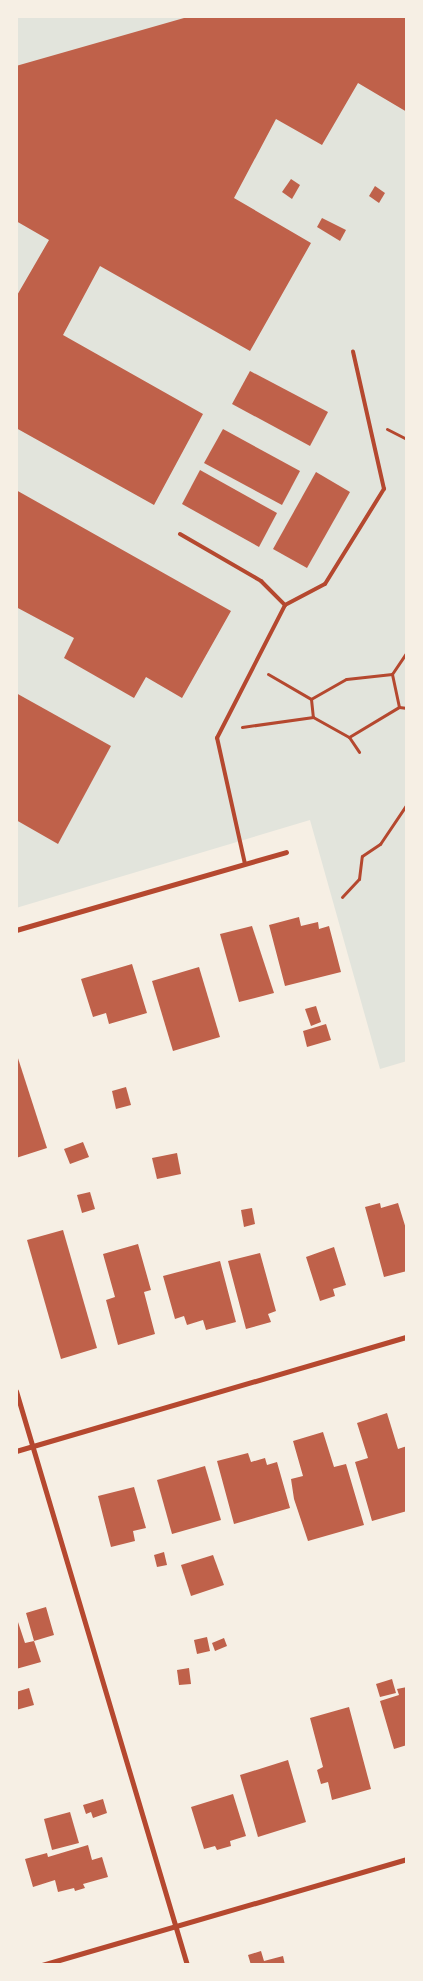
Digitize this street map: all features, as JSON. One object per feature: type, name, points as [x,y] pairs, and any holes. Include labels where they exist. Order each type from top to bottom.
[{"type":"street","points":[[16,930],[286,852]]},
{"type":"street","points":[[16,1451],[407,1337]]},
{"type":"street","points":[[16,1391],[187,1965]]},
{"type":"street","points":[[42,1965],[407,1859]]},
{"type":"lane","points":[[245,864],[217,738],[256,666],[285,605],[325,584],[384,489],[353,351]]},
{"type":"lane","points":[[180,534],[261,582],[285,605]]},
{"type":"path","points":[[399,707],[392,674],[407,652]]},
{"type":"path","points":[[256,666],[310,699],[313,717]]},
{"type":"path","points":[[310,699],[346,679],[392,674]]},
{"type":"path","points":[[349,737],[399,707],[407,708]]},
{"type":"path","points":[[222,730],[313,717],[349,737],[359,752]]},
{"type":"path","points":[[342,897],[359,879],[362,856],[380,844],[407,804]]},
{"type":"shaded area","points":[[16,16],[407,16],[407,1061],[380,1069],[310,820],[16,908]]},
{"type":"building","points":[[191,16],[407,16],[407,112],[358,83],[322,145],[276,119],[234,198],[311,243],[250,351],[100,266],[63,335],[203,414],[154,505],[16,428],[16,297],[49,240],[16,221],[16,66]]},
{"type":"building","points":[[291,179],[300,185],[292,199],[282,192]]},
{"type":"building","points":[[375,186],[385,193],[379,203],[369,196]]},
{"type":"building","points":[[322,218],[346,230],[340,241],[317,227]]},
{"type":"building","points":[[250,371],[328,412],[310,446],[232,404]]},
{"type":"building","points":[[223,429],[300,471],[282,505],[204,463]]},
{"type":"building","points":[[200,470],[277,513],[259,547],[182,504]]},
{"type":"building","points":[[316,472],[350,492],[307,568],[273,549]]},
{"type":"building","points":[[16,490],[231,611],[182,698],[146,677],[134,698],[64,658],[74,638],[16,607]]},
{"type":"building","points":[[16,693],[111,746],[58,844],[16,820]]},
{"type":"building","points":[[299,917],[301,926],[318,922],[319,929],[329,926],[341,972],[285,986],[269,925]]},
{"type":"building","points":[[252,926],[274,993],[239,1002],[220,934]]},
{"type":"building","points":[[132,964],[147,1013],[109,1024],[106,1013],[93,1017],[81,979]]},
{"type":"building","points":[[199,967],[220,1037],[173,1051],[152,981]]},
{"type":"building","points":[[316,1006],[321,1022],[311,1026],[305,1009]]},
{"type":"building","points":[[326,1024],[331,1040],[307,1047],[303,1031]]},
{"type":"building","points":[[16,1052],[47,1148],[16,1158]]},
{"type":"building","points":[[126,1087],[131,1105],[116,1109],[112,1091]]},
{"type":"building","points":[[83,1142],[89,1157],[70,1164],[64,1149]]},
{"type":"building","points":[[177,1153],[181,1174],[157,1179],[152,1158]]},
{"type":"building","points":[[90,1192],[95,1209],[82,1213],[77,1195]]},
{"type":"building","points":[[380,1203],[381,1208],[398,1203],[407,1232],[407,1271],[384,1277],[365,1207]]},
{"type":"building","points":[[252,1208],[255,1224],[244,1227],[241,1210]]},
{"type":"building","points":[[63,1230],[97,1348],[61,1359],[27,1240]]},
{"type":"building","points":[[138,1244],[151,1290],[144,1292],[155,1334],[118,1345],[106,1300],[115,1297],[103,1254]]},
{"type":"building","points":[[334,1247],[346,1285],[333,1289],[335,1296],[320,1301],[306,1257]]},
{"type":"building","points":[[260,1253],[276,1311],[268,1314],[271,1322],[246,1329],[228,1261]]},
{"type":"building","points":[[220,1261],[236,1322],[206,1330],[203,1320],[187,1325],[184,1316],[175,1319],[163,1276]]},
{"type":"building","points":[[387,1413],[398,1449],[407,1446],[407,1511],[372,1521],[355,1462],[368,1458],[357,1423]]},
{"type":"building","points":[[323,1432],[334,1467],[346,1464],[364,1525],[308,1541],[294,1499],[291,1479],[303,1476],[293,1441]]},
{"type":"building","points":[[248,1453],[251,1462],[265,1458],[267,1465],[277,1462],[290,1508],[234,1524],[217,1461]]},
{"type":"building","points":[[205,1466],[221,1520],[172,1534],[157,1480]]},
{"type":"building","points":[[134,1487],[146,1528],[133,1531],[135,1541],[111,1547],[98,1496]]},
{"type":"building","points":[[164,1552],[167,1565],[157,1567],[154,1555]]},
{"type":"building","points":[[213,1555],[224,1585],[191,1596],[181,1565]]},
{"type":"building","points":[[46,1607],[54,1635],[34,1641],[26,1613]]},
{"type":"building","points":[[16,1616],[25,1643],[34,1641],[41,1662],[16,1669]]},
{"type":"building","points":[[207,1637],[210,1651],[197,1654],[194,1640]]},
{"type":"building","points":[[224,1638],[227,1646],[215,1651],[212,1643]]},
{"type":"building","points":[[189,1668],[191,1684],[179,1685],[177,1670]]},
{"type":"building","points":[[392,1679],[396,1693],[380,1697],[376,1684]]},
{"type":"building","points":[[407,1687],[407,1745],[394,1749],[380,1701],[399,1695],[397,1689]]},
{"type":"building","points":[[29,1688],[34,1705],[16,1710],[16,1692]]},
{"type":"building","points":[[349,1707],[371,1789],[332,1800],[328,1782],[321,1784],[317,1770],[323,1767],[310,1718]]},
{"type":"building","points":[[288,1760],[306,1822],[258,1837],[240,1775]]},
{"type":"building","points":[[233,1794],[246,1836],[230,1841],[231,1846],[217,1850],[215,1846],[204,1849],[191,1807]]},
{"type":"building","points":[[103,1799],[107,1813],[93,1818],[91,1812],[86,1814],[83,1805]]},
{"type":"building","points":[[70,1812],[79,1843],[52,1850],[44,1819]]},
{"type":"building","points":[[88,1845],[92,1860],[102,1857],[108,1877],[83,1884],[85,1888],[75,1891],[74,1888],[58,1892],[55,1880],[33,1887],[25,1859],[47,1853],[48,1857]]},
{"type":"building","points":[[261,1951],[264,1961],[283,1956],[285,1965],[251,1965],[248,1955]]}]
